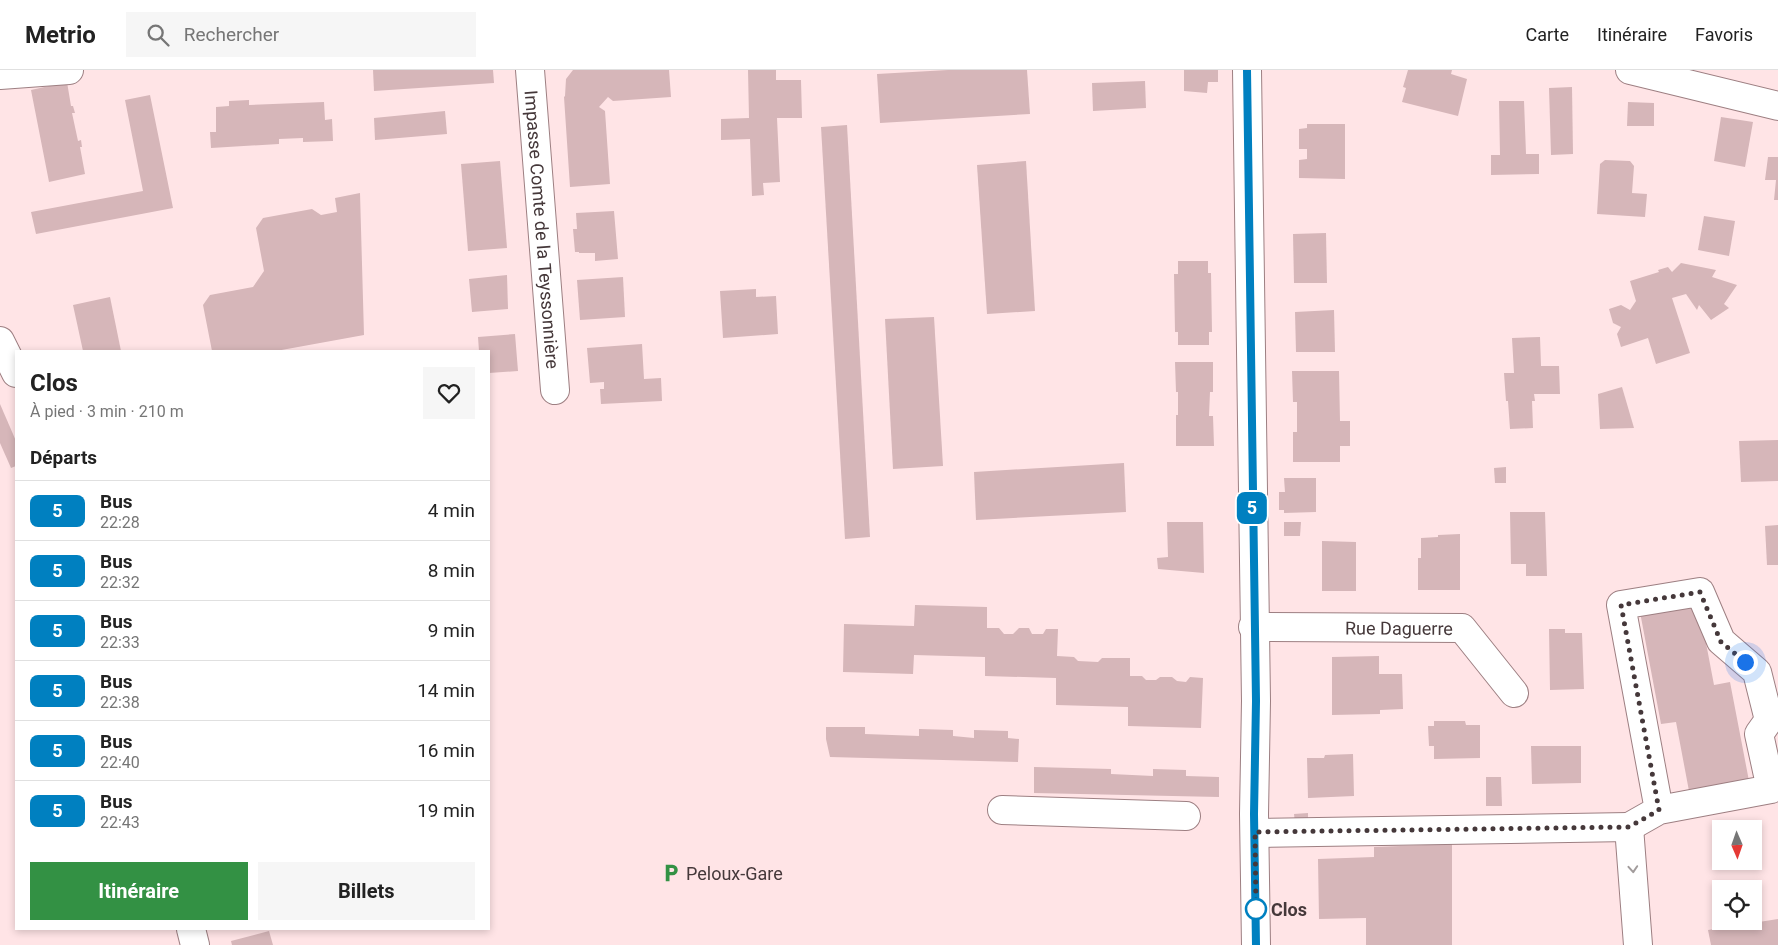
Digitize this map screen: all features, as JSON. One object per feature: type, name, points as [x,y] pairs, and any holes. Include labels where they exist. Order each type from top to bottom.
[{"type":"street","points":[[0,75],[69,70]]},
{"type":"street","name":"Impasse Comte de la Teyssonnière","points":[[530,70],[555,390]]},
{"type":"street","points":[[1247,70],[1253,627],[1256,701],[1256,945]]},
{"type":"street","points":[[1630,70],[1778,106]]},
{"type":"street","points":[[0,341],[15,371]]},
{"type":"street","points":[[1255,832],[1629,827],[1659,810],[1771,789],[1759,734],[1768,720],[1757,672],[1721,642],[1700,592],[1621,605],[1659,810]]},
{"type":"street","name":"Rue Daguerre","points":[[1253,627],[1462,628],[1514,693]]},
{"type":"street","points":[[1002,810],[1186,816]]},
{"type":"street","points":[[1629,827],[1638,945]]},
{"type":"street","points":[[191,930],[195,945]]},
{"type":"building","points":[[373,70],[493,70],[494,83],[374,91]]},
{"type":"building","points":[[573,70],[669,70],[671,97],[613,101],[608,97],[599,107],[605,111],[610,184],[570,187],[564,97],[566,79]]},
{"type":"building","points":[[748,70],[776,70],[776,80],[801,80],[802,118],[777,118],[780,182],[763,183],[764,195],[752,196],[750,139],[721,140],[721,119],[749,118]]},
{"type":"building","points":[[948,70],[1027,70],[1030,114],[880,123],[877,74]]},
{"type":"building","points":[[1184,70],[1218,70],[1218,82],[1208,82],[1207,93],[1184,91]]},
{"type":"building","points":[[1408,70],[1452,70],[1451,74],[1467,79],[1458,116],[1402,102],[1406,88],[1403,87]]},
{"type":"building","points":[[1145,81],[1146,108],[1093,111],[1092,83]]},
{"type":"building","points":[[67,82],[71,106],[73,106],[75,113],[72,113],[78,141],[81,140],[82,147],[80,147],[85,174],[49,182],[31,90]]},
{"type":"building","points":[[1572,87],[1573,154],[1551,155],[1549,88]]},
{"type":"building","points":[[150,95],[173,208],[36,234],[31,212],[143,191],[125,100]]},
{"type":"building","points":[[249,100],[249,105],[324,102],[325,120],[332,119],[333,141],[303,142],[303,138],[279,139],[279,144],[211,148],[210,132],[216,132],[216,107],[229,106],[229,101]]},
{"type":"building","points":[[1499,101],[1524,101],[1526,154],[1539,154],[1539,174],[1491,175],[1491,155],[1500,155]]},
{"type":"building","points":[[1628,102],[1654,103],[1654,126],[1627,126]]},
{"type":"building","points":[[445,111],[447,134],[375,140],[374,118]]},
{"type":"building","points":[[1721,117],[1753,122],[1745,167],[1714,161]]},
{"type":"building","points":[[1307,124],[1345,124],[1345,179],[1299,178],[1299,160],[1307,159],[1307,149],[1299,149],[1299,129],[1307,128]]},
{"type":"building","points":[[847,125],[870,537],[845,539],[821,127]]},
{"type":"building","points":[[1768,157],[1778,157],[1778,200],[1774,200],[1776,180],[1765,180]]},
{"type":"building","points":[[1605,160],[1630,161],[1634,166],[1632,193],[1647,194],[1645,217],[1597,214],[1600,164]]},
{"type":"building","points":[[500,161],[507,248],[468,251],[461,164]]},
{"type":"building","points":[[1026,161],[1035,311],[987,314],[977,165]]},
{"type":"building","points":[[360,193],[364,335],[282,350],[212,350],[203,305],[210,295],[253,287],[264,271],[256,228],[263,218],[312,209],[321,215],[337,212],[335,198]]},
{"type":"building","points":[[614,211],[618,259],[595,261],[595,253],[575,252],[573,229],[577,229],[576,213]]},
{"type":"building","points":[[1704,216],[1735,221],[1729,256],[1698,250]]},
{"type":"building","points":[[1326,233],[1327,283],[1294,283],[1293,234]]},
{"type":"building","points":[[1178,261],[1208,261],[1208,273],[1211,273],[1212,332],[1209,332],[1209,345],[1178,345],[1178,332],[1175,332],[1174,274],[1178,274]]},
{"type":"building","points":[[1681,263],[1716,270],[1712,277],[1737,285],[1724,304],[1729,308],[1711,320],[1699,305],[1697,310],[1686,294],[1672,298],[1690,353],[1656,364],[1648,338],[1621,347],[1617,334],[1621,327],[1613,323],[1609,309],[1621,305],[1630,310],[1636,301],[1630,281],[1659,272],[1658,270],[1668,267],[1672,272]]},
{"type":"building","points":[[507,275],[508,309],[472,312],[469,279]]},
{"type":"building","points":[[623,277],[625,317],[580,320],[577,280]]},
{"type":"building","points":[[756,289],[756,297],[776,296],[778,334],[723,338],[720,291]]},
{"type":"building","points":[[110,297],[121,350],[83,350],[73,305]]},
{"type":"building","points":[[1334,310],[1335,352],[1296,352],[1295,312]]},
{"type":"building","points":[[934,317],[943,466],[893,469],[885,319]]},
{"type":"building","points":[[515,334],[518,371],[490,373],[490,350],[479,350],[478,337]]},
{"type":"building","points":[[1540,337],[1541,366],[1559,366],[1560,394],[1534,394],[1535,401],[1532,401],[1533,428],[1510,429],[1504,373],[1514,373],[1512,338]]},
{"type":"building","points":[[642,344],[644,379],[661,378],[662,401],[601,404],[600,389],[604,389],[604,382],[590,383],[587,348]]},
{"type":"building","points":[[1175,362],[1213,362],[1213,392],[1210,392],[1209,416],[1213,416],[1214,446],[1176,446],[1178,392],[1176,392]]},
{"type":"building","points":[[1292,371],[1339,371],[1340,421],[1350,421],[1350,446],[1340,446],[1340,462],[1293,462],[1293,432],[1297,432],[1297,402],[1293,402]]},
{"type":"building","points":[[1622,387],[1634,428],[1600,429],[1598,394]]},
{"type":"building","points":[[0,404],[15,439],[15,466],[11,468],[0,443]]},
{"type":"building","points":[[1778,440],[1778,481],[1741,482],[1739,441]]},
{"type":"building","points":[[1124,463],[1126,512],[976,520],[974,472]]},
{"type":"building","points":[[1506,467],[1506,483],[1495,483],[1494,468]]},
{"type":"building","points":[[1284,478],[1316,478],[1316,512],[1284,513],[1284,510],[1279,510],[1279,492],[1285,492]]},
{"type":"building","points":[[1510,512],[1545,512],[1547,576],[1526,576],[1526,564],[1511,564]]},
{"type":"building","points":[[1167,522],[1203,522],[1204,573],[1158,569],[1157,558],[1168,557]]},
{"type":"building","points":[[1284,522],[1301,522],[1300,536],[1284,536]]},
{"type":"building","points":[[1778,525],[1778,565],[1767,565],[1765,526]]},
{"type":"building","points":[[1460,534],[1460,590],[1418,590],[1418,558],[1421,558],[1421,538]]},
{"type":"building","points":[[1322,541],[1356,542],[1356,591],[1322,591]]},
{"type":"building","points":[[1698,601],[1714,685],[1730,682],[1749,781],[1689,791],[1676,722],[1661,724],[1640,612]]},
{"type":"building","points":[[915,605],[987,607],[987,628],[999,628],[1004,634],[1013,634],[1019,628],[1029,628],[1032,634],[1043,634],[1046,629],[1058,629],[1057,656],[1074,657],[1078,661],[1098,662],[1102,658],[1130,658],[1130,676],[1142,676],[1146,680],[1172,677],[1177,681],[1186,682],[1190,677],[1203,678],[1201,728],[1128,726],[1128,707],[1056,705],[1056,678],[985,676],[985,657],[914,655],[913,674],[843,672],[844,624],[914,626]]},
{"type":"building","points":[[1549,629],[1565,629],[1565,633],[1582,633],[1584,689],[1550,690]]},
{"type":"building","points":[[1379,656],[1379,674],[1402,674],[1403,709],[1380,710],[1380,714],[1332,715],[1332,657]]},
{"type":"building","points":[[1434,721],[1465,721],[1466,725],[1480,725],[1480,758],[1434,759],[1434,746],[1429,746],[1428,726],[1434,726]]},
{"type":"building","points":[[826,727],[865,727],[865,734],[919,736],[919,729],[953,730],[953,736],[974,738],[974,730],[1008,731],[1008,738],[1019,739],[1018,762],[830,757],[826,739]]},
{"type":"building","points":[[1531,746],[1581,746],[1581,783],[1532,784]]},
{"type":"building","points":[[1353,754],[1354,796],[1308,798],[1307,758]]},
{"type":"building","points":[[1034,767],[1111,769],[1111,774],[1153,776],[1153,769],[1186,770],[1186,776],[1219,777],[1219,797],[1034,793]]},
{"type":"building","points":[[1486,777],[1501,777],[1502,806],[1486,806]]},
{"type":"building","points":[[1308,813],[1308,823],[1295,823],[1294,814]]},
{"type":"building","points":[[1452,844],[1452,945],[1366,945],[1366,918],[1319,919],[1318,859],[1374,857],[1374,847]]},
{"type":"building","points":[[1778,919],[1778,945],[1711,945],[1708,930],[1762,930],[1762,922]]},
{"type":"building","points":[[269,931],[273,945],[232,945],[231,941]]},
{"type":"bus line","name":"5","points":[[1247,70],[1253,627],[1256,701],[1254,814],[1256,945]]},
{"type":"place","name":"Peloux-Gare","points":[[671,873]]},
{"type":"place","name":"Clos","points":[[1256,909]]},
{"type":"route","points":[[1256,909],[1255,832],[1629,827],[1659,810],[1621,605],[1700,592],[1721,642],[1745,662]]}]
